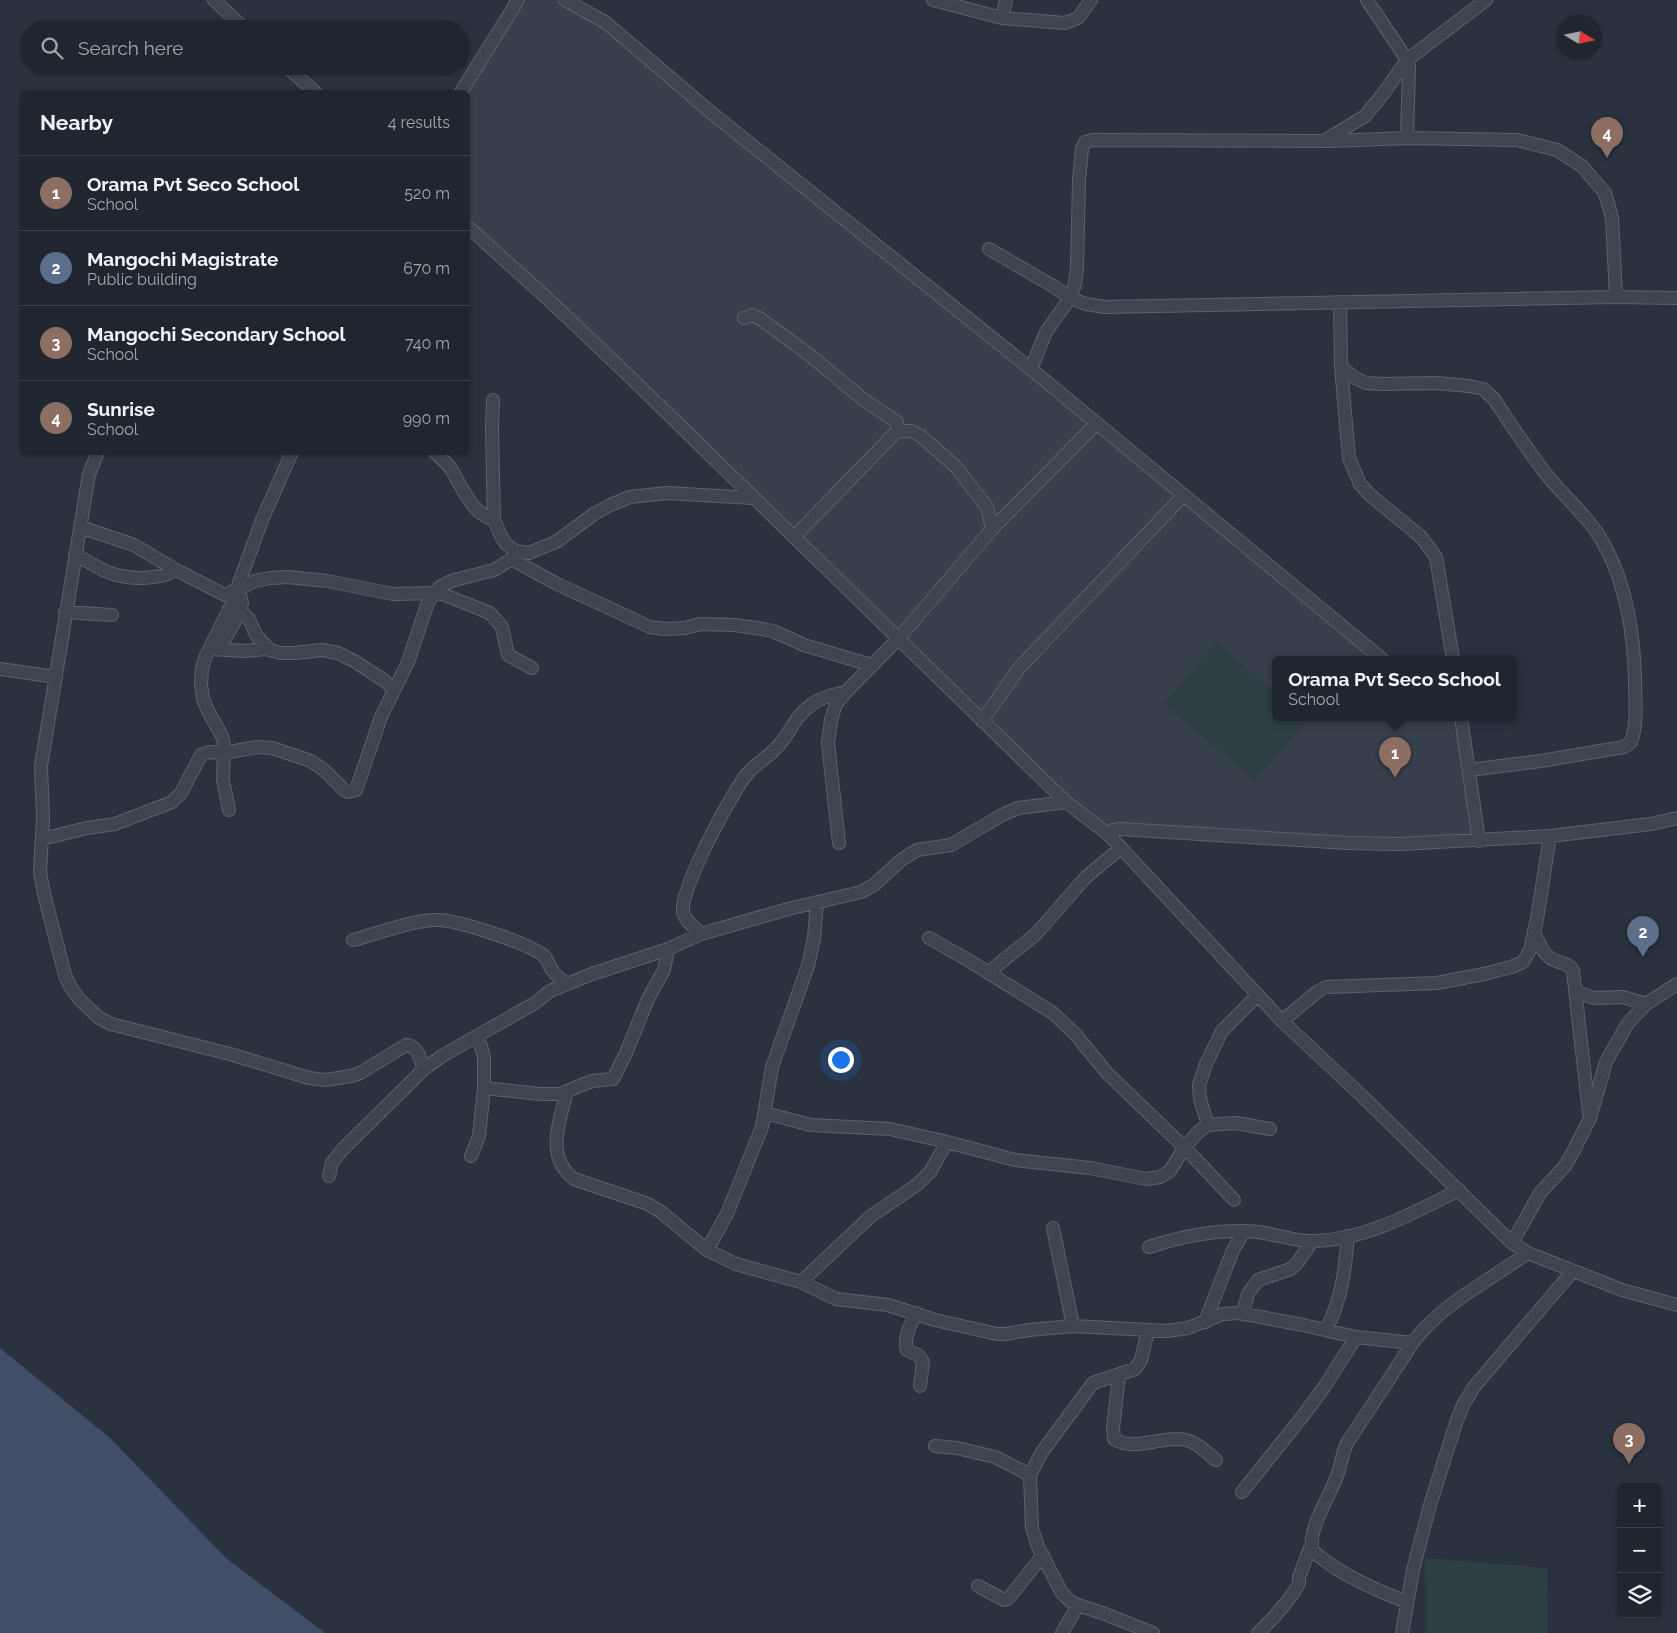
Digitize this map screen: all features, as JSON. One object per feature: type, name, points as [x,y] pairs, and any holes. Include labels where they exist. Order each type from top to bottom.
[{"type":"street","points":[[214,0],[235,20]]},
{"type":"street","points":[[462,90],[518,0]]},
{"type":"street","points":[[565,0],[605,22],[713,114],[1031,369],[1378,656]]},
{"type":"street","points":[[933,0],[1002,18],[1065,23],[1078,18],[1091,0]]},
{"type":"street","points":[[1002,18],[1006,0]]},
{"type":"street","points":[[1367,0],[1407,60],[1410,72],[1407,138]]},
{"type":"street","points":[[1324,141],[1365,116],[1407,60],[1486,0]]},
{"type":"street","points":[[296,75],[313,90]]},
{"type":"street","points":[[1031,369],[1046,332],[1070,298],[1075,284],[1082,150],[1085,142],[1098,140],[1324,141],[1407,138],[1517,140],[1557,150],[1582,166],[1605,194],[1612,218],[1616,297]]},
{"type":"street","points":[[470,229],[630,377],[1066,802],[1109,835],[1282,1021],[1362,1096],[1512,1243],[1528,1253],[1636,1295],[1677,1305]]},
{"type":"street","points":[[989,249],[1070,298],[1105,306],[1616,297],[1677,298]]},
{"type":"street","points":[[1340,302],[1341,367],[1347,444],[1353,470],[1360,484],[1370,495],[1421,537],[1436,557],[1452,656]]},
{"type":"street","points":[[744,318],[752,315],[770,326],[864,400],[897,422],[899,430]]},
{"type":"street","points":[[1341,367],[1355,378],[1366,383],[1459,384],[1478,387],[1487,392],[1494,399],[1545,472],[1596,531],[1616,573],[1630,624],[1634,665],[1634,724],[1630,742],[1624,747],[1541,761],[1469,770]]},
{"type":"street","points":[[493,400],[494,520],[506,544],[516,556],[562,586],[650,627],[664,629],[685,628],[700,624],[735,625],[763,629],[773,631],[804,645],[871,665]]},
{"type":"street","points":[[839,843],[828,742],[828,731],[833,712],[846,692],[898,639],[992,529],[1096,424]]},
{"type":"street","points":[[794,537],[899,430]]},
{"type":"street","points":[[899,430],[911,431],[921,436],[956,467],[987,507],[992,529]]},
{"type":"street","points":[[97,455],[89,474],[65,612],[56,678],[42,751],[43,807],[40,858],[42,883],[65,975],[71,988],[79,999],[105,1022],[230,1054],[317,1079],[337,1078],[360,1073],[410,1044],[416,1048],[424,1068]]},
{"type":"street","points":[[228,810],[223,780],[224,753],[222,736],[203,699],[202,669],[214,649],[238,589],[262,520],[291,455]]},
{"type":"street","points":[[437,455],[450,468],[474,507],[484,516],[494,520]]},
{"type":"street","points":[[42,839],[115,824],[172,802],[181,793],[201,754],[210,752],[224,753],[257,746],[288,752],[311,761],[324,770],[344,790],[348,792],[354,791],[357,788],[381,717],[408,662],[427,605],[440,587],[451,581],[494,570],[516,556],[556,542],[594,514],[630,497],[667,493],[753,498]]},
{"type":"street","points":[[982,721],[1020,667],[1183,496]]},
{"type":"street","points":[[80,528],[134,545],[225,596],[255,581],[288,577],[327,581],[393,594],[434,593],[449,596],[490,613],[502,627],[508,655],[532,668]]},
{"type":"street","points":[[75,554],[102,570],[124,578],[166,576],[176,570]]},
{"type":"street","points":[[214,649],[228,636],[240,610],[242,603],[238,589]]},
{"type":"street","points":[[240,610],[249,619],[256,636],[269,650]]},
{"type":"street","points":[[65,612],[112,615]]},
{"type":"street","points":[[214,649],[269,650],[288,653],[322,650],[338,653],[385,681],[394,690]]},
{"type":"street","points":[[0,669],[56,678]]},
{"type":"street","points":[[701,934],[688,920],[683,911],[686,894],[703,854],[734,793],[748,773],[778,746],[803,711],[820,698],[846,692]]},
{"type":"street","points":[[1459,721],[1469,770],[1479,841]]},
{"type":"street","points":[[329,1176],[332,1162],[342,1150],[424,1068],[535,1003],[550,991],[668,949],[701,934],[861,892],[880,880],[912,852],[922,848],[951,846],[1002,815],[1018,808],[1066,802]]},
{"type":"street","points":[[1109,835],[1113,830],[1120,829],[1372,844],[1479,841],[1550,836],[1651,824],[1677,818]]},
{"type":"street","points":[[1282,1021],[1326,987],[1437,983],[1511,968],[1524,962],[1534,932],[1543,891],[1550,836]]},
{"type":"street","points":[[989,972],[1036,934],[1086,877],[1120,848]]},
{"type":"street","points":[[707,1250],[732,1200],[762,1127],[774,1060],[808,966],[814,938],[817,902]]},
{"type":"street","points":[[352,940],[428,920],[449,921],[509,939],[535,950],[544,956],[553,972],[566,984]]},
{"type":"street","points":[[1534,932],[1549,957],[1571,968],[1574,978],[1590,1118]]},
{"type":"street","points":[[928,938],[989,972],[1053,1014],[1076,1035],[1107,1072],[1234,1200]]},
{"type":"street","points":[[484,1088],[540,1094],[567,1092],[588,1082],[608,1080],[615,1077],[648,999],[664,970],[668,949]]},
{"type":"street","points":[[1512,1243],[1542,1189],[1569,1160],[1590,1118],[1602,1074],[1616,1041],[1628,1023],[1646,1004],[1677,984]]},
{"type":"street","points":[[1575,991],[1594,998],[1623,997],[1646,1004]]},
{"type":"street","points":[[1208,1125],[1200,1099],[1200,1085],[1206,1064],[1222,1031],[1258,995]]},
{"type":"street","points":[[471,1156],[479,1136],[484,1088],[484,1057],[481,1046],[475,1037]]},
{"type":"street","points":[[567,1092],[555,1146],[559,1161],[574,1179],[648,1204],[661,1212],[707,1250],[736,1264],[801,1282],[836,1299],[888,1305],[949,1323],[1006,1334],[1073,1326],[1167,1331],[1188,1328],[1223,1314],[1243,1313],[1356,1337],[1412,1343]]},
{"type":"street","points":[[765,1114],[811,1125],[890,1129],[1015,1160],[1090,1168],[1146,1179],[1160,1177],[1170,1171],[1184,1148],[1198,1132],[1208,1125],[1236,1123],[1270,1129]]},
{"type":"street","points":[[801,1282],[871,1216],[918,1184],[930,1172],[947,1142]]},
{"type":"street","points":[[1149,1247],[1172,1239],[1244,1231],[1312,1241],[1348,1236],[1382,1226],[1429,1206],[1459,1190]]},
{"type":"street","points":[[1053,1228],[1073,1326]]},
{"type":"street","points":[[1205,1322],[1232,1250],[1244,1231]]},
{"type":"street","points":[[1326,1330],[1334,1314],[1344,1278],[1348,1236]]},
{"type":"street","points":[[1243,1313],[1248,1294],[1258,1280],[1291,1269],[1312,1241]]},
{"type":"street","points":[[1258,1633],[1293,1594],[1299,1583],[1299,1577],[1310,1548],[1312,1549],[1313,1533],[1338,1474],[1342,1453],[1347,1442],[1412,1343],[1443,1311],[1528,1253]]},
{"type":"street","points":[[1402,1633],[1407,1602],[1430,1505],[1464,1403],[1474,1387],[1573,1271]]},
{"type":"street","points":[[916,1313],[910,1325],[905,1345],[907,1350],[918,1355],[924,1362],[920,1386]]},
{"type":"street","points":[[1148,1331],[1141,1360],[1135,1369],[1093,1383],[1042,1452],[1030,1475],[1032,1528],[1038,1547],[1062,1593],[1070,1601],[1078,1605],[1153,1633]]},
{"type":"street","points":[[1242,1492],[1325,1386],[1356,1337]]},
{"type":"street","points":[[1120,1375],[1114,1420],[1114,1440],[1123,1443],[1153,1443],[1169,1438],[1194,1442],[1216,1460]]},
{"type":"street","points":[[935,1446],[957,1448],[995,1457],[1030,1475]]},
{"type":"street","points":[[1310,1548],[1320,1558],[1354,1578],[1390,1596],[1407,1602]]},
{"type":"street","points":[[978,1586],[1004,1600],[1008,1599],[1042,1555]]},
{"type":"street","points":[[1062,1633],[1078,1605]]},
{"type":"shaded area","points":[[520,0],[562,0],[607,26],[1374,656],[1272,656],[1272,721],[1453,721],[1459,726],[1476,840],[1383,850],[1116,827],[1085,821],[470,229],[469,90]]},
{"type":"shaded area","points":[[1216,642],[1272,690],[1272,721],[1306,721],[1255,781],[1164,704]]},
{"type":"shaded area","points":[[1425,1558],[1547,1568],[1548,1633],[1426,1633]]},
{"type":"water","points":[[0,1348],[110,1438],[226,1558],[325,1633],[0,1633]]},
{"type":"place","name":"Sunrise","points":[[1607,158]]},
{"type":"place","name":"Orama Pvt Seco School","points":[[1395,778]]},
{"type":"place","name":"Mangochi Magistrate","points":[[1643,957]]},
{"type":"place","name":"Mangochi Secondary School","points":[[1629,1464]]}]
